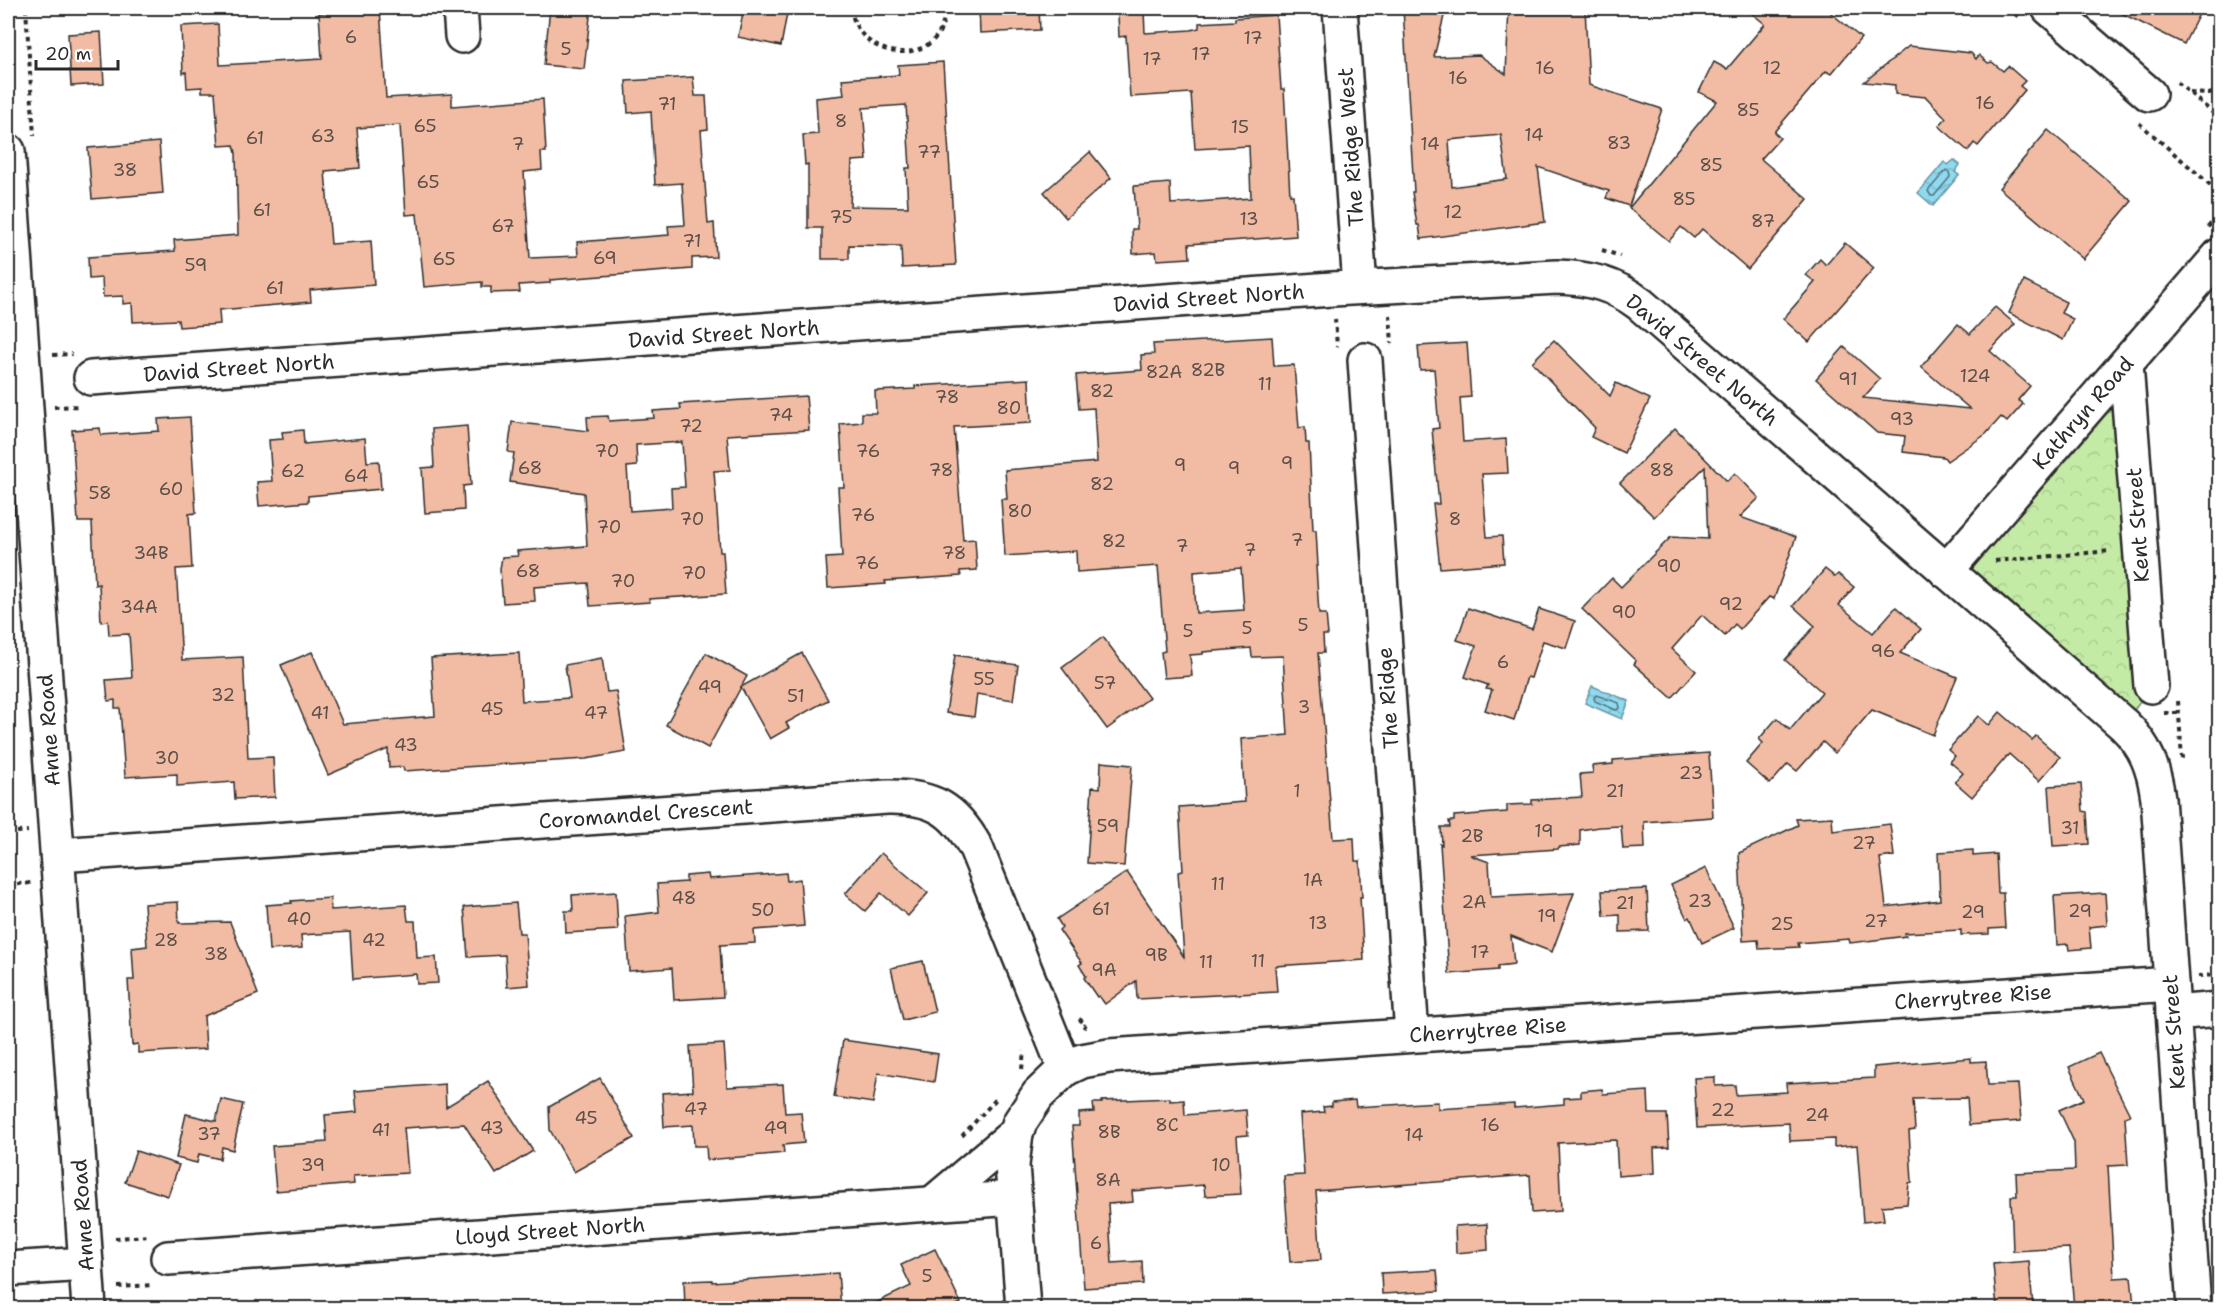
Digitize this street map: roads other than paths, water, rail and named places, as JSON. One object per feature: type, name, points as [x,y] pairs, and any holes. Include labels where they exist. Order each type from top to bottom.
[{"type":"street","name":"The Ridge West","points":[[1340,8],[1360,287]]},
{"type":"street","points":[[2049,8],[2149,94]]},
{"type":"street","name":"Anne Road","points":[[8,151],[15,384],[58,855],[89,1308]]},
{"type":"street","name":"Kathryn Road","points":[[1946,571],[2220,255]]},
{"type":"street","name":"David Street North","points":[[90,392],[1360,287],[1557,277],[1585,279],[1613,286],[1640,304],[2124,725],[2134,734],[2149,757]]},
{"type":"street","name":"The Ridge","points":[[1365,360],[1412,1035]]},
{"type":"street","name":"Kent Street","points":[[2126,364],[2151,686]]},
{"type":"street","name":"Kent Street","points":[[2149,757],[2155,776],[2181,991],[2194,1308]]},
{"type":"street","name":"Coromandel Crescent","points":[[58,855],[887,797],[919,798],[937,804],[954,816],[976,848],[1065,1069]]},
{"type":"street","name":"Cherrytree Rise","points":[[1023,1308],[1012,1165],[1016,1133],[1020,1122],[1038,1095],[1065,1069],[1088,1060],[1109,1056],[1412,1035],[2181,991],[2220,1009]]},
{"type":"street","points":[[933,1203],[1016,1133]]},
{"type":"street","name":"Lloyd Street North","points":[[163,1246],[1014,1198]]},
{"type":"street","points":[[8,1269],[86,1263]]},
{"type":"water","points":[[1954,160],[1960,165],[1955,172],[1959,175],[1933,206],[1918,193],[1944,162],[1948,165]]},
{"type":"water","points":[[1592,686],[1629,701],[1622,719],[1585,703]]}]
